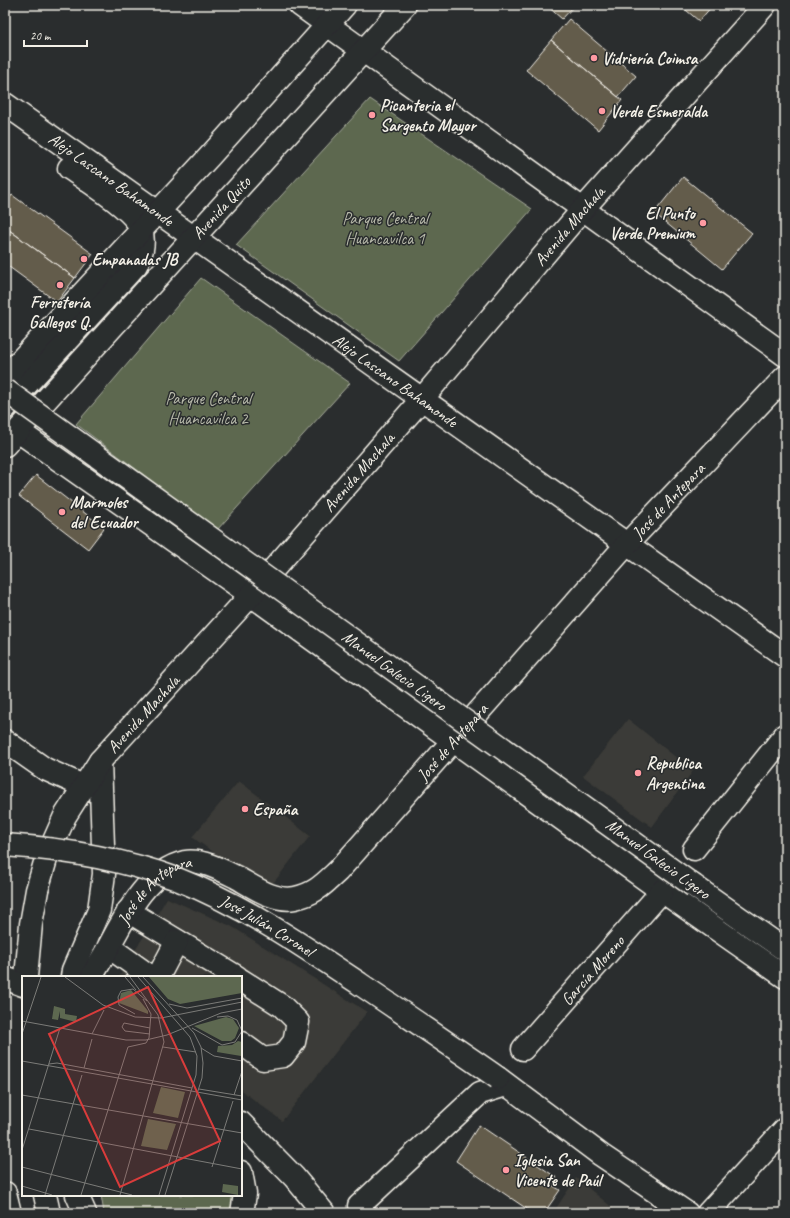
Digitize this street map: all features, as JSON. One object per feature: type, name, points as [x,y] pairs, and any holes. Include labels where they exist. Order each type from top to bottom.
[{"type":"street","points":[[300,5],[785,355]]},
{"type":"street","points":[[5,377],[209,157],[346,5]]},
{"type":"street","name":"Avenida Quito","points":[[11,438],[405,5]]},
{"type":"street","name":"Avenida Machala","points":[[26,976],[31,924],[37,890],[46,859],[65,816],[100,761],[251,595],[422,399],[583,209],[765,5]]},
{"type":"street","points":[[5,89],[162,207]]},
{"type":"street","name":"Alejo Lascano Bahamonde","points":[[5,104],[199,233],[422,399],[785,656]]},
{"type":"street","points":[[5,121],[127,211],[141,229],[143,244],[141,256],[136,265],[5,408]]},
{"type":"street","name":"José de Antepara","points":[[76,975],[109,947],[128,911],[146,887],[165,871],[185,862],[205,864],[227,872],[269,895],[294,898],[316,891],[338,871],[627,544],[785,377]]},
{"type":"street","name":"Manuel Galecio Ligero","points":[[5,390],[785,950]]},
{"type":"street","name":"Manuel Galecio Ligero","points":[[11,438],[251,595],[455,740],[662,891],[785,977]]},
{"type":"street","points":[[694,849],[785,735]]},
{"type":"street","points":[[5,741],[45,769],[83,786]]},
{"type":"street","points":[[76,975],[99,910],[104,874],[100,761]]},
{"type":"street","name":"José Julián Coronel","points":[[5,846],[100,857],[157,873],[212,894],[301,944],[502,1081],[601,1155],[687,1213]]},
{"type":"street","name":"García Moreno","points":[[523,1049],[662,891]]},
{"type":"street","points":[[128,911],[235,976]]},
{"type":"street","points":[[159,976],[177,941]]},
{"type":"street","points":[[109,947],[150,976]]},
{"type":"street","points":[[5,978],[22,985]]},
{"type":"street","points":[[242,981],[282,1006],[298,1022],[294,1042],[283,1056],[263,1059],[242,1044]]},
{"type":"street","points":[[359,1206],[480,1093],[502,1081]]},
{"type":"street","points":[[242,1124],[294,1177],[324,1213]]},
{"type":"street","points":[[708,1213],[785,1128]]},
{"type":"street","points":[[242,1178],[245,1194],[242,1213]]},
{"type":"street","points":[[5,1194],[10,1213]]},
{"type":"street","points":[[45,1196],[49,1213]]},
{"type":"street","points":[[76,1196],[80,1213]]},
{"type":"street","points":[[76,1196],[84,1213]]},
{"type":"shaded area","name":"Republica Argentina","points":[[628,719],[693,771],[652,827],[583,776]]},
{"type":"shaded area","name":"España","points":[[239,781],[310,836],[271,886],[227,862],[192,837]]},
{"type":"shaded area","points":[[167,898],[231,926],[367,1012],[282,1121],[242,1091],[242,976],[120,976]]},
{"type":"shaded area","points":[[576,1178],[619,1213],[553,1213]]},
{"type":"green space","name":"Parque Central Huancavilca 1","points":[[370,99],[532,209],[399,361],[236,245]]},
{"type":"green space","name":"Parque Central Huancavilca 2","points":[[201,278],[350,383],[217,530],[76,424]]},
{"type":"green space","points":[[101,1196],[236,1196],[235,1213],[104,1213]]},
{"type":"building","points":[[546,5],[575,5],[562,19]]},
{"type":"building","points":[[680,5],[713,5],[699,21]]},
{"type":"building","name":"Vidriería Coimsa","points":[[569,19],[636,76],[618,97],[551,40]]},
{"type":"building","points":[[551,40],[622,100],[598,130],[526,70]]},
{"type":"building","name":"El Punto Verde Premium","points":[[683,177],[752,233],[722,269],[654,213]]},
{"type":"building","points":[[12,195],[93,254],[75,278],[5,227],[5,204]]},
{"type":"building","points":[[5,227],[75,278],[57,302],[5,264]]},
{"type":"building","name":"Marmoles del Ecuador","points":[[36,475],[104,528],[88,549],[19,496]]},
{"type":"building","name":"Iglesia San Vicente de Paúl","points":[[479,1125],[557,1178],[552,1185],[560,1190],[544,1213],[533,1213],[456,1161]]},
{"type":"place","name":"Vidriería Coimsa","points":[[594,58]]},
{"type":"place","name":"Verde Esmeralda","points":[[602,111]]},
{"type":"place","name":"Picanteria el Sargento Mayor","points":[[372,115]]},
{"type":"place","name":"El Punto Verde Premium","points":[[703,223]]},
{"type":"place","name":"Empanadas JB","points":[[84,259]]},
{"type":"place","name":"Ferretería Gallegos Q.","points":[[60,285]]},
{"type":"place","name":"Marmoles del Ecuador","points":[[62,512]]},
{"type":"place","name":"Republica Argentina","points":[[638,773]]},
{"type":"place","name":"España","points":[[245,809]]},
{"type":"place","name":"Iglesia San Vicente de Paúl","points":[[506,1170]]}]
